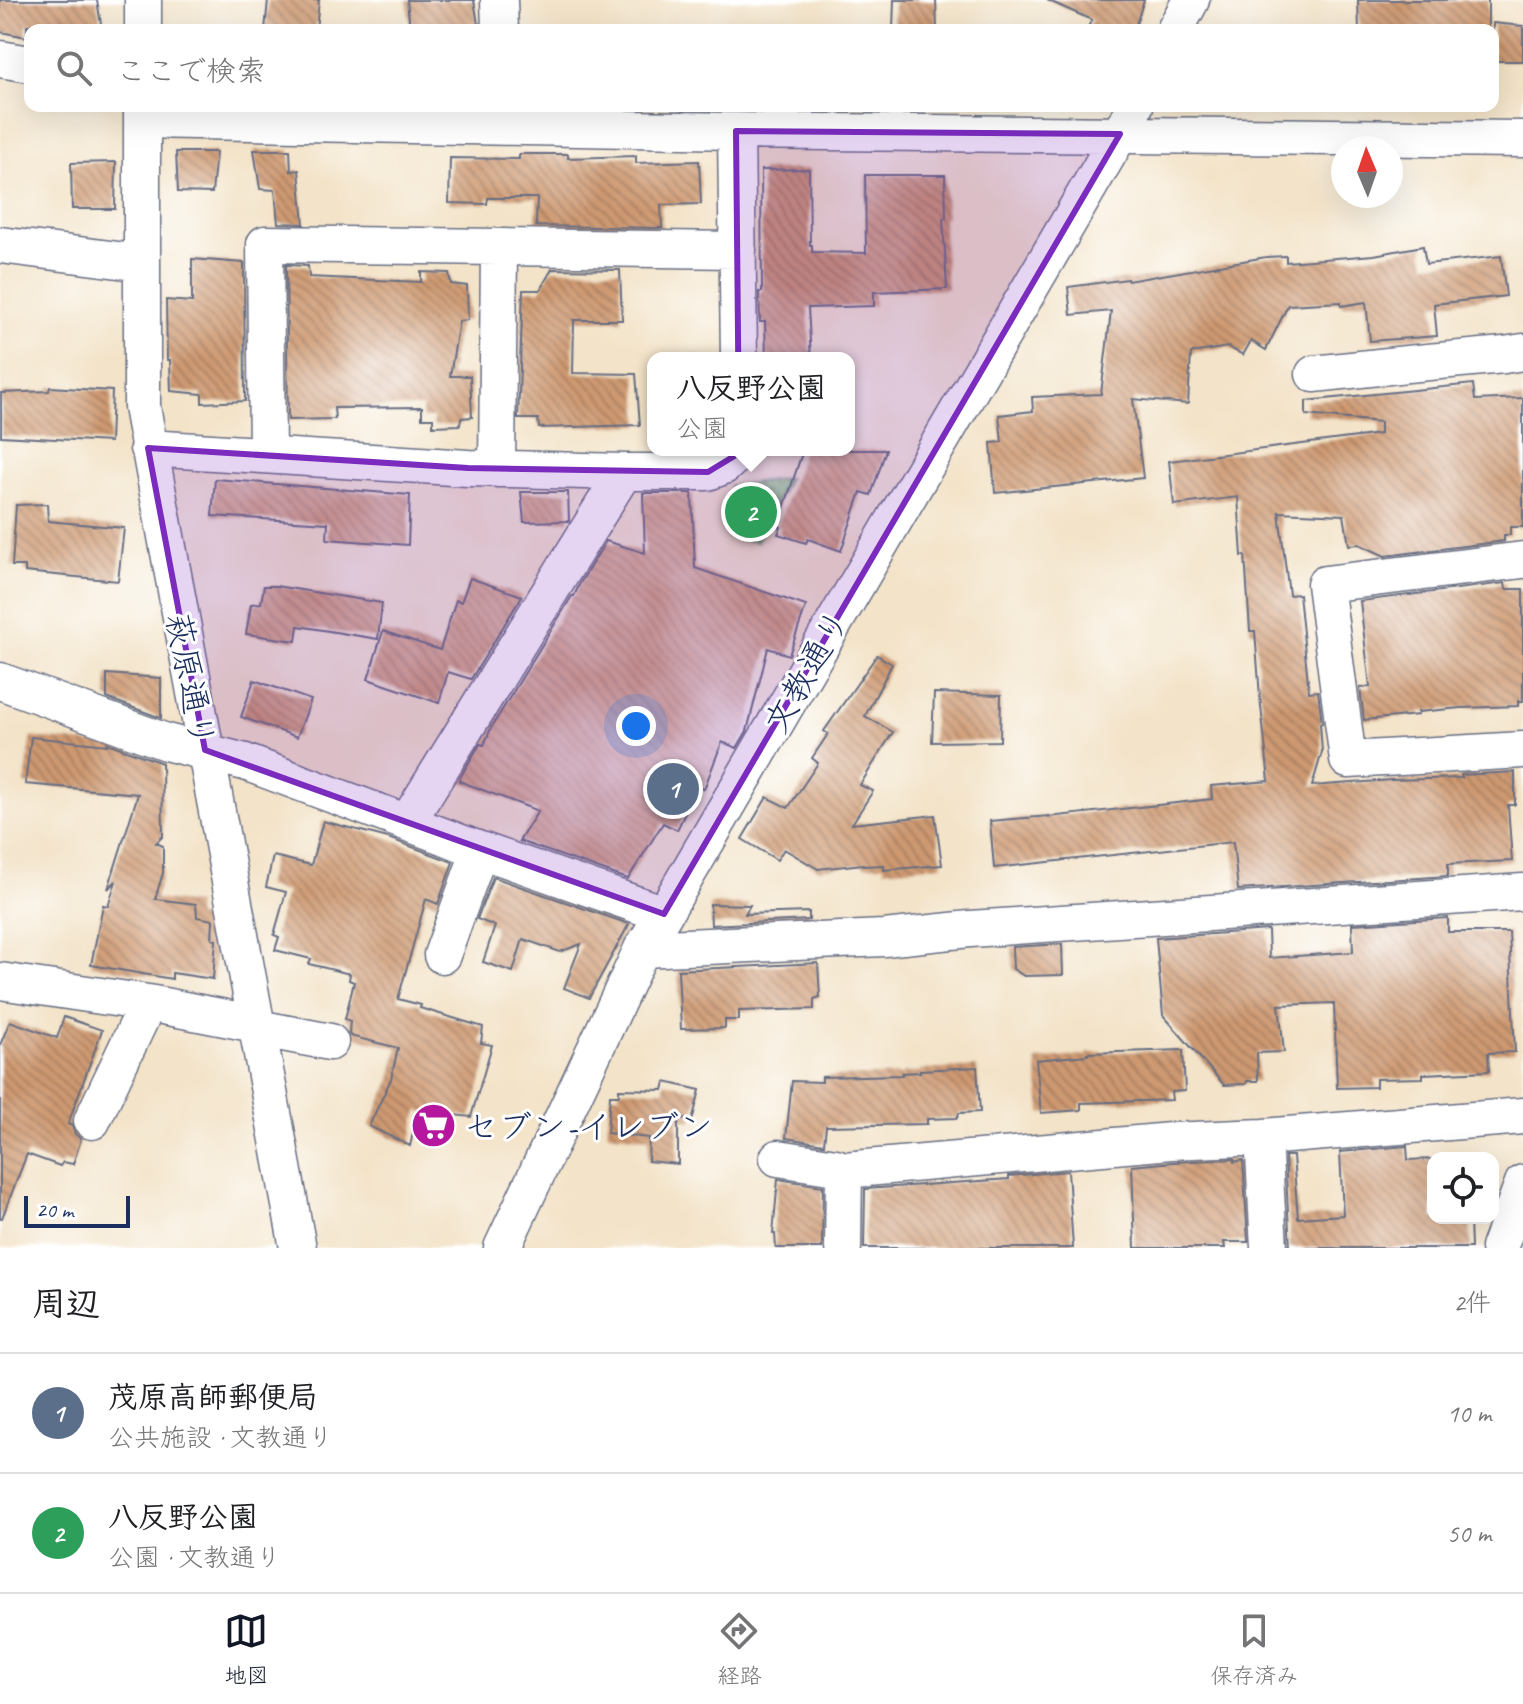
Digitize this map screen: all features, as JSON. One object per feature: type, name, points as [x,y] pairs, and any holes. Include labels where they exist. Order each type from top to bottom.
[{"type":"street","points":[[143,0],[143,24]]},
{"type":"street","points":[[499,0],[500,24]]},
{"type":"street","points":[[1178,24],[1191,0]]},
{"type":"street","points":[[0,59],[24,63]]},
{"type":"street","points":[[142,113],[505,116],[736,131],[1127,120],[1523,139]]},
{"type":"street","name":"萩原通り","points":[[142,113],[142,407],[298,1248]]},
{"type":"street","name":"文教通り","points":[[502,1248],[642,949],[1127,120]]},
{"type":"street","points":[[736,131],[739,352]]},
{"type":"street","points":[[267,455],[265,244],[738,250]]},
{"type":"street","points":[[0,245],[142,263]]},
{"type":"street","points":[[497,469],[499,247]]},
{"type":"street","points":[[1314,374],[1523,352]]},
{"type":"street","points":[[148,448],[497,469],[624,472],[708,472],[724,466],[735,456]]},
{"type":"street","points":[[408,821],[624,472]]},
{"type":"street","points":[[1523,560],[1325,584],[1348,760],[1523,750]]},
{"type":"street","points":[[0,681],[166,742],[245,762],[480,850],[664,914]]},
{"type":"street","points":[[442,955],[480,850]]},
{"type":"street","points":[[642,949],[884,938],[970,929],[1523,892]]},
{"type":"street","points":[[0,981],[148,1003],[330,1042]]},
{"type":"street","points":[[92,1121],[148,1003]]},
{"type":"street","points":[[778,1158],[844,1170],[1171,1141],[1263,1137],[1523,1116]]},
{"type":"street","points":[[1263,1137],[1269,1248]]},
{"type":"street","points":[[843,1248],[844,1170]]},
{"type":"street","points":[[1499,1248],[1523,1183]]},
{"type":"highlighted area","points":[[736,131],[1120,134],[664,914],[205,750],[148,448],[468,468],[708,472],[736,455],[739,436]]},
{"type":"green space","points":[[788,478],[757,542],[730,537],[730,486]]},
{"type":"building","points":[[0,0],[97,0],[101,24],[24,24],[24,36],[0,32]]},
{"type":"building","points":[[268,0],[319,0],[317,24],[266,24]]},
{"type":"building","points":[[407,0],[474,0],[478,24],[409,24]]},
{"type":"building","points":[[894,0],[936,0],[937,24],[893,24]]},
{"type":"building","points":[[1047,0],[1144,0],[1136,24],[1090,24],[1092,20]]},
{"type":"building","points":[[1358,0],[1488,0],[1488,24],[1359,24]]},
{"type":"building","points":[[1493,23],[1523,26],[1523,61],[1499,61],[1499,24]]},
{"type":"building","points":[[254,150],[290,150],[291,171],[299,170],[304,224],[278,223],[275,190],[260,189]]},
{"type":"building","points":[[176,152],[216,152],[212,193],[178,192]]},
{"type":"building","points":[[519,154],[568,154],[568,158],[636,156],[636,163],[699,161],[701,204],[661,205],[662,228],[536,226],[537,198],[488,198],[487,204],[449,203],[450,158],[519,159]]},
{"type":"building","points":[[116,162],[115,209],[72,209],[71,163]]},
{"type":"building","points":[[809,169],[812,252],[866,253],[865,175],[945,175],[946,218],[943,218],[947,289],[874,292],[874,306],[808,308],[811,352],[766,352],[765,322],[760,322],[759,292],[762,292],[761,170]]},
{"type":"building","points":[[1423,246],[1426,264],[1501,256],[1506,296],[1434,304],[1437,336],[1370,341],[1366,302],[1341,306],[1341,302],[1288,305],[1266,350],[1251,341],[1243,355],[1228,347],[1191,353],[1188,404],[1133,399],[1143,478],[995,493],[991,443],[1002,442],[999,415],[1033,411],[1032,397],[1101,394],[1111,311],[1071,315],[1068,287],[1128,281],[1266,257],[1286,256],[1286,262],[1374,255]]},
{"type":"building","points":[[192,259],[244,263],[245,401],[202,403],[202,394],[171,391],[166,300],[192,302]]},
{"type":"building","points":[[286,265],[308,266],[309,277],[421,282],[421,272],[449,273],[451,284],[467,286],[468,320],[459,321],[450,376],[470,376],[472,417],[461,418],[460,425],[433,426],[433,418],[422,418],[422,407],[334,408],[335,419],[288,420]]},
{"type":"building","points":[[552,269],[620,270],[622,320],[574,320],[573,373],[636,374],[640,425],[539,428],[538,419],[518,419],[523,290],[540,290]]},
{"type":"building","points":[[1473,384],[1475,400],[1523,398],[1523,527],[1510,527],[1510,535],[1504,535],[1504,541],[1385,556],[1359,544],[1349,545],[1344,515],[1279,512],[1289,595],[1299,594],[1309,692],[1318,691],[1322,723],[1322,752],[1312,786],[1515,772],[1515,805],[1508,805],[1512,861],[1448,864],[1448,876],[1238,890],[1233,842],[994,868],[990,821],[1212,799],[1211,786],[1269,781],[1255,631],[1250,631],[1238,497],[1174,505],[1169,461],[1380,434],[1380,422],[1306,415],[1306,401]]},
{"type":"building","points":[[50,387],[112,391],[110,442],[1,436],[1,393],[49,391]]},
{"type":"building","points":[[855,450],[886,450],[871,495],[861,492],[841,551],[808,539],[806,543],[778,534],[781,527],[778,526],[801,456],[855,456]]},
{"type":"building","points":[[215,479],[410,495],[408,545],[327,539],[328,523],[212,516]]},
{"type":"building","points":[[521,492],[568,492],[569,521],[524,522]]},
{"type":"building","points":[[643,493],[692,493],[695,568],[806,606],[789,655],[768,648],[747,731],[737,748],[722,742],[704,789],[698,786],[677,830],[663,823],[628,879],[519,841],[538,811],[459,781],[480,744],[484,745],[491,728],[606,541],[645,553]]},
{"type":"building","points":[[47,504],[48,521],[124,528],[118,581],[25,572],[25,566],[12,566],[16,505]]},
{"type":"building","points":[[470,578],[522,596],[471,679],[448,672],[439,703],[368,679],[383,631],[440,650],[456,600],[461,602]]},
{"type":"building","points":[[1505,583],[1506,589],[1523,589],[1523,701],[1518,701],[1518,706],[1461,708],[1364,720],[1360,688],[1370,687],[1360,601]]},
{"type":"building","points":[[264,586],[382,603],[378,639],[298,626],[296,641],[246,634],[251,604],[261,603]]},
{"type":"building","points":[[877,655],[892,664],[865,716],[893,732],[860,785],[873,791],[852,824],[935,815],[942,865],[884,870],[884,865],[863,864],[818,869],[784,849],[777,860],[742,839],[767,797],[788,808],[818,763],[812,758],[828,734],[824,731]]},
{"type":"building","points":[[107,674],[161,678],[161,718],[107,698]]},
{"type":"building","points":[[254,680],[311,700],[297,737],[241,717]]},
{"type":"building","points":[[934,693],[1001,695],[1000,741],[932,742]]},
{"type":"building","points":[[31,737],[107,743],[162,763],[163,836],[156,843],[163,846],[163,873],[155,899],[196,904],[197,917],[213,920],[212,939],[216,940],[213,979],[172,973],[172,979],[91,965],[103,905],[108,906],[116,881],[108,889],[138,794],[25,784]]},
{"type":"building","points":[[323,821],[388,838],[453,862],[438,904],[426,899],[398,999],[483,1027],[481,1043],[492,1045],[471,1117],[418,1111],[410,1146],[369,1126],[391,1079],[398,1048],[350,1036],[350,1021],[345,1019],[354,982],[349,980],[350,974],[309,964],[311,959],[275,950],[279,937],[274,935],[286,892],[266,887],[273,856],[311,865]]},
{"type":"building","points":[[493,877],[629,924],[589,998],[564,988],[581,944],[560,952],[523,939],[513,972],[483,962],[495,926],[477,919]]},
{"type":"building","points":[[710,904],[750,905],[745,914],[809,912],[809,920],[711,925]]},
{"type":"building","points":[[1448,918],[1448,932],[1509,932],[1515,1052],[1488,1053],[1489,1071],[1376,1079],[1376,1087],[1337,1088],[1334,1003],[1279,1005],[1284,1052],[1257,1053],[1258,1081],[1224,1085],[1163,1015],[1156,938],[1268,930],[1269,958],[1353,952],[1352,924]]},
{"type":"building","points":[[1062,944],[1063,975],[1024,976],[1013,969],[1012,947]]},
{"type":"building","points":[[818,963],[820,997],[814,999],[814,1009],[739,1011],[739,1020],[725,1020],[725,1028],[681,1029],[678,970]]},
{"type":"building","points":[[64,1017],[102,1030],[68,1124],[81,1139],[73,1164],[63,1162],[60,1166],[27,1154],[0,1218],[0,1045],[10,1021],[57,1038]]},
{"type":"building","points":[[1183,1050],[1185,1091],[1171,1092],[1172,1100],[1081,1103],[1081,1110],[1041,1113],[1036,1060],[1087,1053]]},
{"type":"building","points":[[977,1067],[980,1112],[959,1113],[957,1118],[927,1119],[927,1124],[826,1126],[824,1144],[786,1138],[792,1081],[822,1082],[822,1077],[902,1075],[920,1070]]},
{"type":"building","points":[[665,1082],[700,1090],[692,1121],[678,1118],[678,1164],[648,1161],[649,1138],[607,1133],[610,1095],[619,1095],[619,1089],[663,1090]]},
{"type":"building","points":[[1407,1146],[1408,1160],[1427,1159],[1427,1224],[1470,1224],[1471,1248],[1290,1248],[1285,1156],[1293,1156],[1298,1218],[1343,1215],[1340,1152]]},
{"type":"building","points":[[1234,1159],[1234,1162],[1243,1160],[1248,1242],[1224,1242],[1225,1248],[1135,1248],[1132,1166]]},
{"type":"building","points":[[1068,1171],[1073,1248],[864,1248],[865,1189],[1009,1179],[1009,1176]]},
{"type":"building","points":[[778,1179],[823,1186],[822,1248],[776,1248],[773,1234]]},
{"type":"place","name":"八反野公園","points":[[751,512]]},
{"type":"place","name":"茂原高師郵便局","points":[[673,789]]},
{"type":"place","name":"セブン-イレブン","points":[[433,1126]]}]
